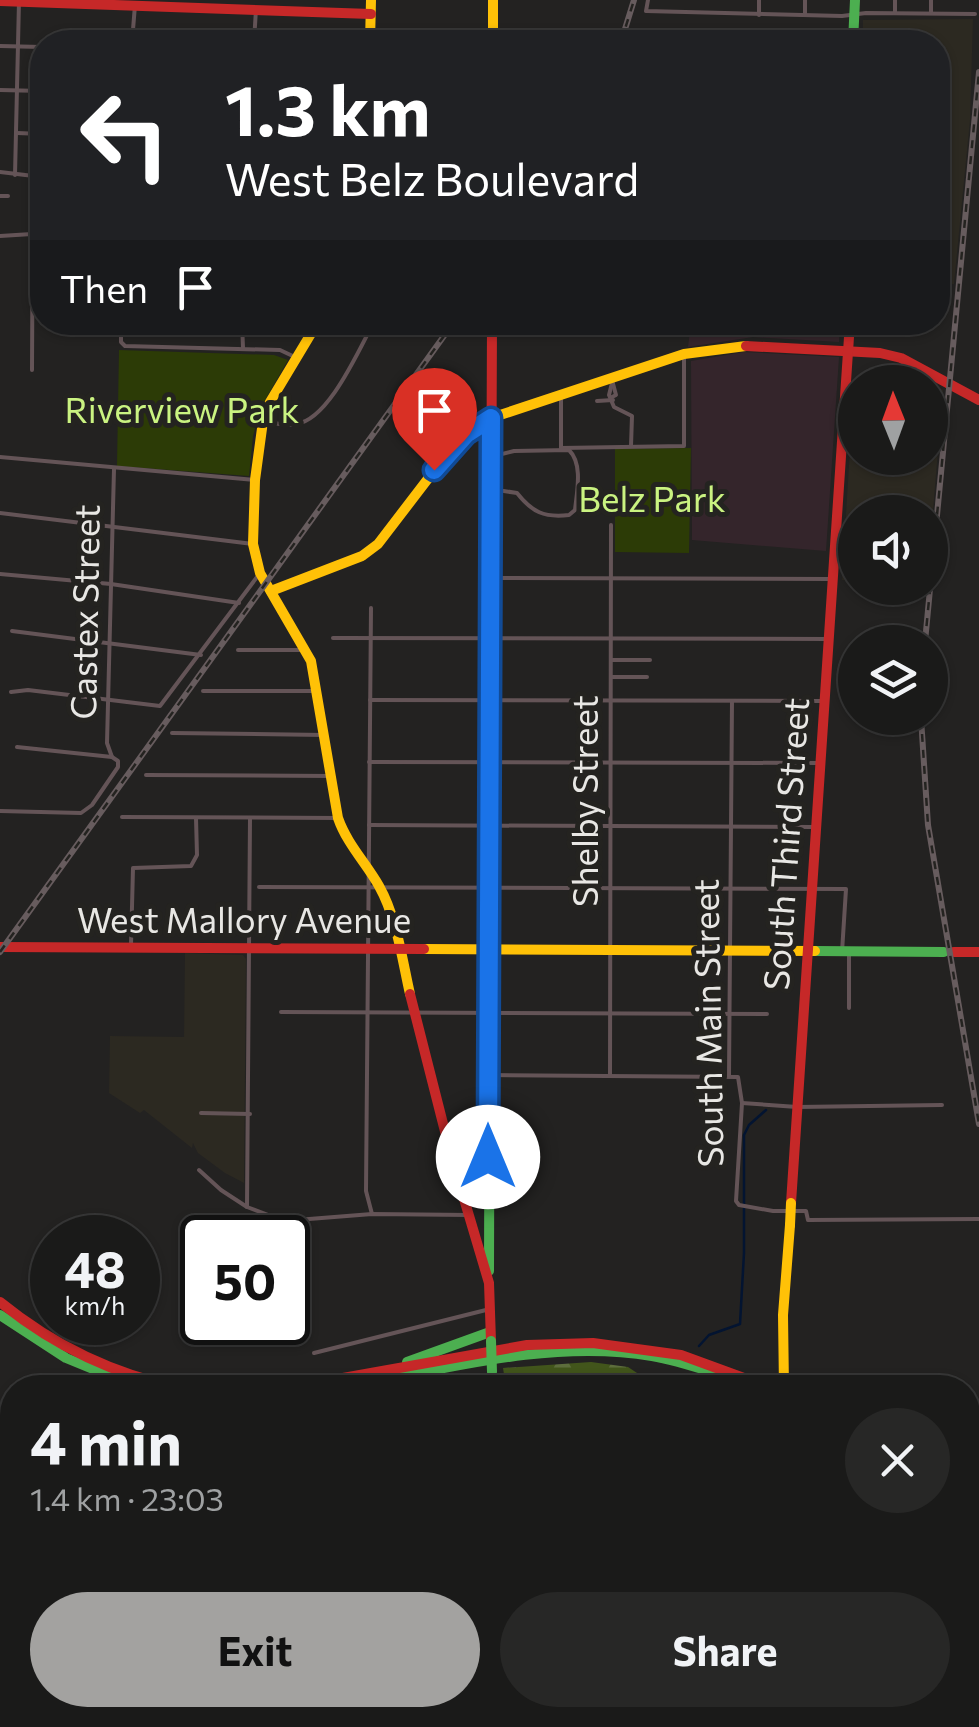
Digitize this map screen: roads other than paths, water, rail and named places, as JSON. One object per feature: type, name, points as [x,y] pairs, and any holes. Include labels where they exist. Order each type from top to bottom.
[{"type":"main road","points":[[370,30],[371,0]]},
{"type":"main road","points":[[493,0],[493,30]]},
{"type":"main road","points":[[854,30],[855,0]]},
{"type":"main road","points":[[0,1],[235,4],[256,9],[338,6],[370,14]]},
{"type":"main road","points":[[310,335],[270,402],[263,421],[252,544],[260,574],[306,650],[318,692],[338,818],[350,846],[389,909],[413,1012],[489,1283]]},
{"type":"main road","points":[[492,335],[488,1216],[493,1375]]},
{"type":"main road","name":"South Third Street","points":[[786,1375],[783,1315],[850,335]]},
{"type":"main road","points":[[271,592],[362,556],[378,544],[450,450],[491,418],[684,354],[738,346],[850,350],[901,358],[979,400]]},
{"type":"main road","name":"West Mallory Avenue","points":[[0,947],[979,952]]},
{"type":"main road","points":[[475,1232],[488,1216]]},
{"type":"main road","points":[[0,1302],[58,1346],[127,1375]]},
{"type":"main road","points":[[0,1315],[81,1368],[101,1375]]},
{"type":"main road","points":[[376,1375],[490,1336]]},
{"type":"main road","points":[[384,1375],[528,1346],[606,1342],[690,1355],[738,1375]]},
{"type":"main road","points":[[390,1375],[522,1355],[598,1350],[653,1356],[720,1375]]},
{"type":"street","points":[[648,0],[646,11],[805,16],[975,14]]},
{"type":"street","points":[[714,0],[714,12]]},
{"type":"street","points":[[759,0],[759,15]]},
{"type":"street","points":[[805,0],[805,16]]},
{"type":"street","points":[[895,0],[895,13]]},
{"type":"street","points":[[930,13],[931,0]]},
{"type":"street","points":[[16,175],[19,1]]},
{"type":"street","points":[[133,30],[135,5]]},
{"type":"street","points":[[255,30],[256,9]]},
{"type":"street","points":[[0,46],[30,46]]},
{"type":"street","points":[[0,90],[30,91]]},
{"type":"street","points":[[16,133],[30,134]]},
{"type":"street","points":[[0,172],[30,177]]},
{"type":"street","points":[[0,196],[8,196]]},
{"type":"street","points":[[0,236],[30,234]]},
{"type":"street","points":[[32,370],[33,335]]},
{"type":"street","points":[[122,335],[122,344],[280,350],[297,358]]},
{"type":"street","points":[[242,335],[242,349]]},
{"type":"street","points":[[263,421],[292,425],[311,418],[336,390],[367,335]]},
{"type":"street","points":[[561,394],[561,448],[684,446],[684,354]]},
{"type":"street","points":[[612,380],[616,386],[614,407],[632,416],[632,446]]},
{"type":"street","points":[[597,401],[613,399]]},
{"type":"street","points":[[491,457],[514,450],[569,450],[576,456],[576,510],[569,515],[536,513],[517,493],[491,489]]},
{"type":"street","points":[[0,457],[255,480]]},
{"type":"street","name":"Castex Street","points":[[112,756],[107,743],[114,468]]},
{"type":"street","points":[[0,513],[252,544]]},
{"type":"street","name":"Shelby Street","points":[[610,1076],[612,524]]},
{"type":"street","points":[[0,574],[239,602]]},
{"type":"street","points":[[11,692],[28,690],[160,706],[260,574]]},
{"type":"street","points":[[491,578],[834,579]]},
{"type":"street","points":[[369,871],[371,608]]},
{"type":"street","points":[[12,631],[201,655]]},
{"type":"street","points":[[333,638],[830,639]]},
{"type":"street","points":[[238,650],[306,650]]},
{"type":"street","points":[[611,660],[650,660]]},
{"type":"street","points":[[611,677],[647,677]]},
{"type":"street","points":[[203,691],[318,692]]},
{"type":"street","points":[[370,700],[825,702]]},
{"type":"street","name":"South Main Street","points":[[732,702],[729,1076],[741,1080],[742,1103],[736,1198],[744,1206],[806,1211],[808,1220],[979,1219]]},
{"type":"street","points":[[172,733],[325,735]]},
{"type":"street","points":[[0,811],[81,813],[92,805],[118,767],[112,756],[18,747]]},
{"type":"street","points":[[370,762],[822,763]]},
{"type":"street","points":[[146,775],[333,776]]},
{"type":"street","points":[[122,817],[338,818]]},
{"type":"street","points":[[131,947],[133,868],[191,866],[197,855],[196,818]]},
{"type":"street","points":[[247,1208],[250,818]]},
{"type":"street","points":[[369,825],[818,827]]},
{"type":"street","points":[[259,887],[846,889],[849,1008]]},
{"type":"street","points":[[372,1214],[366,1190],[368,950],[374,888]]},
{"type":"street","points":[[281,1012],[766,1014]]},
{"type":"street","points":[[488,1075],[729,1076]]},
{"type":"street","points":[[742,1103],[797,1107],[942,1105]]},
{"type":"street","points":[[201,1113],[250,1114]]},
{"type":"street","points":[[199,1170],[247,1208],[284,1221],[372,1214],[470,1216]]},
{"type":"street","points":[[314,1353],[490,1309]]},
{"type":"waterway","points":[[699,1346],[709,1335],[740,1324],[744,1135],[766,1110]]},
{"type":"railway","points":[[625,30],[634,0]]},
{"type":"railway","points":[[927,625],[979,72]]},
{"type":"railway","points":[[0,952],[445,335]]},
{"type":"railway","points":[[922,735],[928,825],[979,1124]]},
{"type":"park label","name":"Riverview Park","points":[[182,411]]},
{"type":"park label","name":"Belz Park","points":[[652,500]]}]
